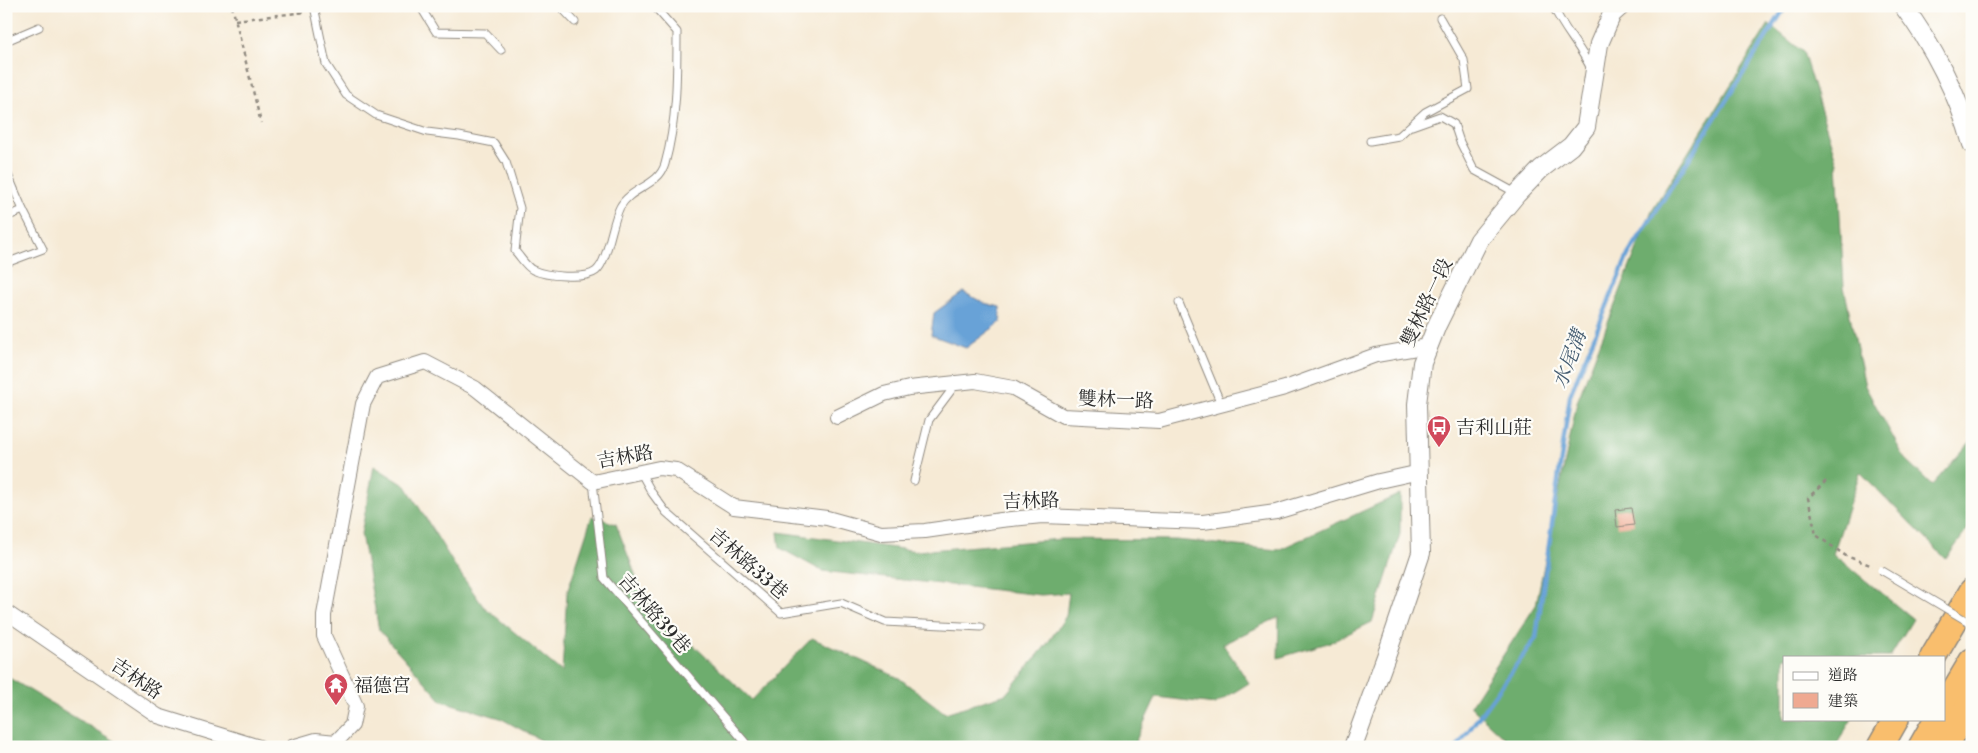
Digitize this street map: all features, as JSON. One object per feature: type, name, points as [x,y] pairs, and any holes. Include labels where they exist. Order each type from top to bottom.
[{"type":"highway","points":[[1934,656],[1972,591]]},
{"type":"highway","points":[[1946,705],[1972,661]]},
{"type":"highway","points":[[1945,747],[1972,700]]},
{"type":"highway","points":[[1880,747],[1895,720]]},
{"type":"highway","points":[[1921,747],[1937,720]]},
{"type":"street","name":"雙林路一段","points":[[1353,747],[1421,553],[1417,404],[1422,362],[1437,325],[1479,240],[1517,194],[1541,169],[1571,146],[1586,127],[1600,44],[1612,14],[1621,6]]},
{"type":"street","points":[[1903,6],[1918,25],[1951,87],[1972,144]]},
{"type":"street","name":"雙林一路","points":[[837,417],[884,394],[909,388],[975,381],[1012,388],[1063,416],[1159,421],[1285,388],[1376,355],[1428,346]]},
{"type":"street","name":"吉林路","points":[[292,747],[316,740],[336,744],[352,725],[356,706],[324,636],[324,615],[364,404],[376,377],[425,362],[475,388],[592,482],[659,468],[676,470],[734,507],[827,518],[881,533],[925,531],[1042,516],[1203,522],[1276,512],[1379,481],[1420,472]]},
{"type":"street","name":"吉林路","points":[[6,612],[158,716],[260,747]]},
{"type":"lane","points":[[420,6],[436,32],[485,33],[501,50]]},
{"type":"lane","points":[[560,6],[575,22]]},
{"type":"lane","points":[[315,9],[326,64],[346,95],[376,116],[427,132],[494,143],[506,162],[520,208],[515,251],[532,270],[559,276],[584,276],[597,270],[605,253],[620,207],[635,191],[660,177],[665,165],[676,98],[677,32],[654,6]]},
{"type":"lane","points":[[1553,6],[1560,22],[1584,53],[1595,79]]},
{"type":"lane","points":[[1370,141],[1399,136],[1425,112],[1468,90],[1464,60],[1440,18]]},
{"type":"lane","points":[[6,41],[39,27]]},
{"type":"lane","points":[[1410,127],[1440,116],[1454,124],[1460,142],[1474,170],[1517,194]]},
{"type":"lane","points":[[6,170],[23,210],[43,249],[6,263]]},
{"type":"lane","points":[[6,217],[23,210]]},
{"type":"lane","points":[[1179,303],[1221,404]]},
{"type":"lane","points":[[914,481],[929,420],[957,383]]},
{"type":"lane","name":"吉林路33巷","points":[[641,473],[652,493],[666,512],[781,614],[841,603],[885,622],[981,627]]},
{"type":"lane","name":"吉林路39巷","points":[[592,482],[604,578],[745,742]]},
{"type":"lane","points":[[1881,570],[1972,624]]},
{"type":"path","points":[[232,6],[261,123]]},
{"type":"path","points":[[236,20],[315,9]]},
{"type":"path","points":[[1826,481],[1808,498],[1816,535],[1846,556],[1881,570]]},
{"type":"green space","points":[[1769,24],[1803,52],[1837,163],[1844,287],[1865,386],[1905,459],[1932,485],[1972,440],[1972,523],[1946,559],[1860,472],[1833,554],[1913,619],[1891,656],[1783,656],[1783,720],[1851,720],[1835,747],[1514,747],[1470,706],[1536,605],[1577,402],[1652,210]]},
{"type":"green space","points":[[374,466],[406,486],[455,566],[483,606],[562,672],[567,593],[592,516],[616,524],[645,600],[752,700],[812,638],[899,678],[945,713],[1006,694],[1047,644],[1066,616],[1069,593],[1041,595],[822,571],[780,548],[778,532],[917,551],[1061,539],[1176,540],[1278,550],[1400,494],[1400,534],[1372,622],[1331,642],[1278,658],[1279,617],[1223,644],[1249,683],[1215,704],[1156,697],[1137,738],[1135,747],[549,747],[548,744],[500,718],[442,701],[379,630],[361,534]]},
{"type":"green space","points":[[6,676],[124,747],[6,747]]},
{"type":"water","points":[[963,292],[984,303],[1000,307],[1001,322],[966,348],[931,335],[934,313]]},
{"type":"building","points":[[1631,508],[1634,525],[1617,527],[1615,510]]},
{"type":"waterway","name":"水尾溝","points":[[1457,747],[1536,638],[1570,395],[1628,255],[1786,6]]},
{"type":"place","name":"吉利山莊","points":[[1439,448]]},
{"type":"place","name":"福德宮","points":[[336,706]]}]
